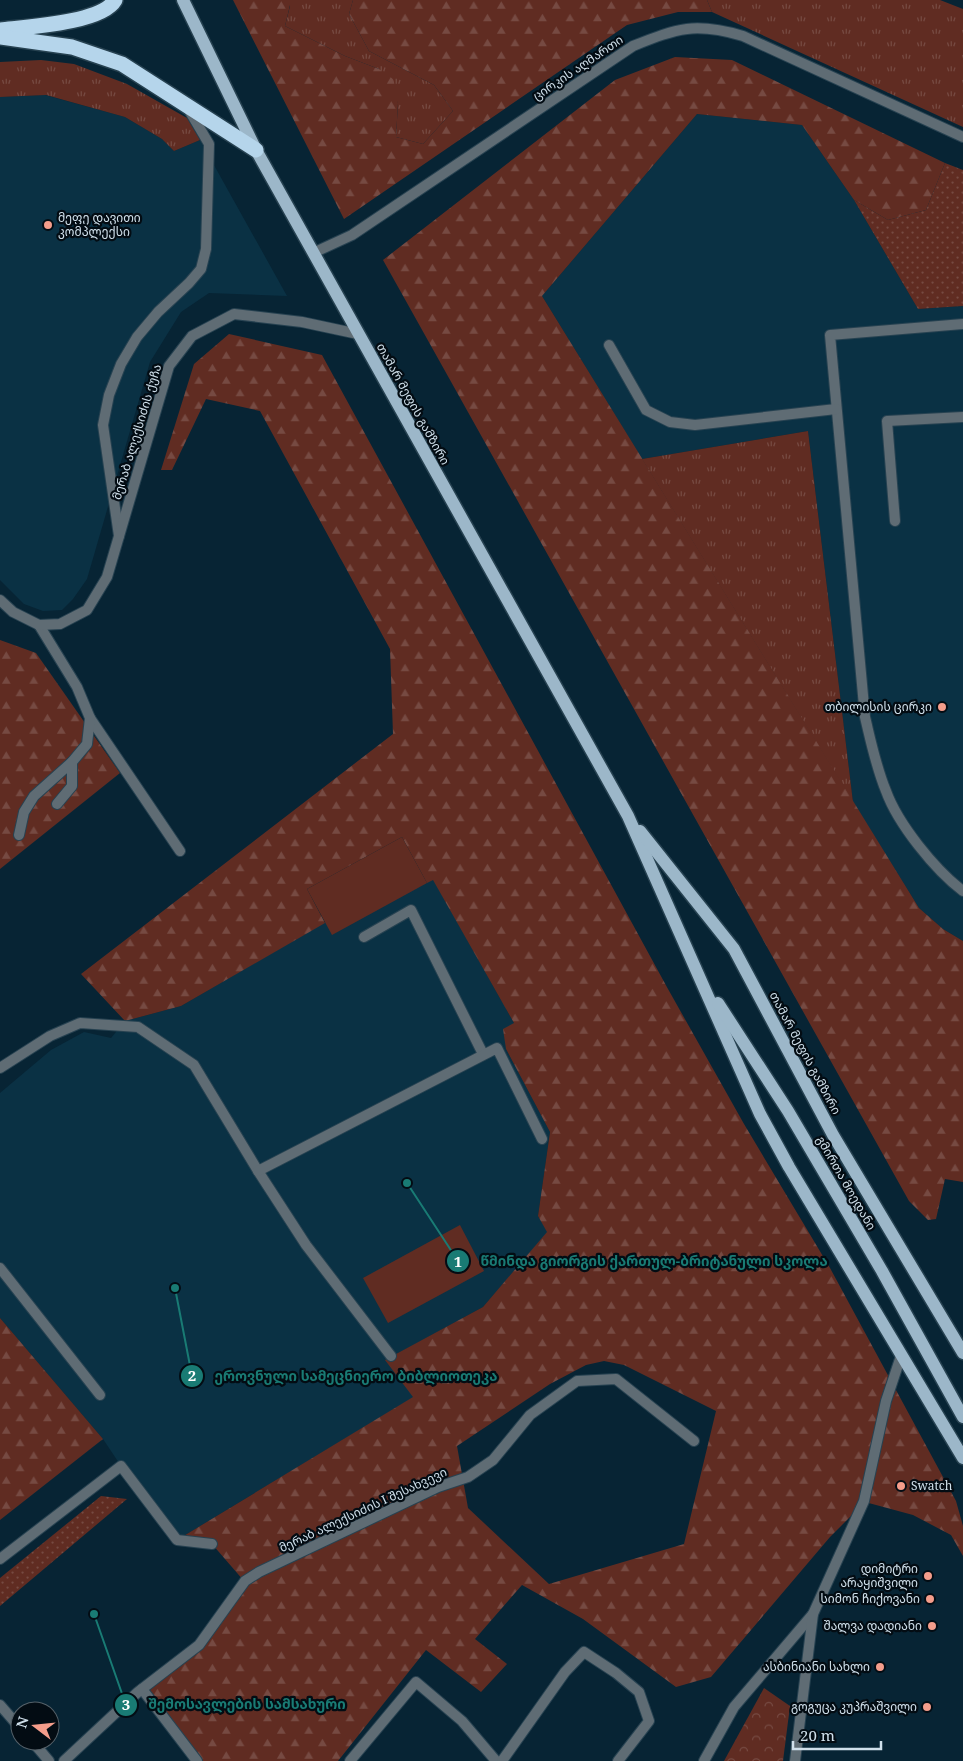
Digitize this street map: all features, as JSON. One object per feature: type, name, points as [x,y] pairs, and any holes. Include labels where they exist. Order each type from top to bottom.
[{"type":"highway","points":[[0,30],[86,18],[103,11],[113,4],[115,0]]},
{"type":"highway","points":[[0,37],[72,47],[122,64],[256,150]]},
{"type":"main road","name":"თამარ მეფის გამზირი","points":[[183,0],[256,150],[628,816],[696,969]]},
{"type":"main road","name":"თამარ მეფის გამზირი","points":[[628,816],[734,949],[833,1135],[940,1315]]},
{"type":"main road","name":"გმირთა მოედანი","points":[[696,969],[788,1111],[882,1271],[963,1416]]},
{"type":"main road","points":[[696,969],[764,1122],[789,1168],[961,1454]]},
{"type":"main road","points":[[940,1315],[963,1335]]},
{"type":"main road","points":[[940,1315],[963,1353]]},
{"type":"street","name":"ცირკის აღმართი","points":[[313,254],[352,235],[633,46],[676,30],[700,27],[722,30],[743,36],[963,137]]},
{"type":"street","points":[[119,536],[103,424],[109,394],[136,337],[201,269],[206,249],[209,144],[187,107]]},
{"type":"street","name":"მერაბ ალექსიძის ქუჩა","points":[[39,625],[60,624],[87,610],[107,577],[169,366],[192,336],[234,314],[302,322],[358,334]]},
{"type":"street","points":[[963,324],[830,336],[865,717],[875,760],[886,793],[903,824],[932,861],[963,891]]},
{"type":"street","points":[[608,345],[646,410],[670,422],[695,425],[836,410]]},
{"type":"street","points":[[895,521],[887,422],[963,417]]},
{"type":"street","points":[[0,600],[12,612],[39,625],[77,687],[90,718],[180,851]]},
{"type":"street","points":[[19,835],[24,812],[34,796],[72,762],[87,744],[90,718]]},
{"type":"street","points":[[56,804],[72,786],[72,762]]},
{"type":"street","points":[[364,937],[411,910],[483,1054]]},
{"type":"street","points":[[0,1068],[50,1036],[80,1023],[138,1027],[194,1065],[306,1245],[391,1356]]},
{"type":"street","points":[[258,1170],[497,1048],[542,1139]]},
{"type":"street","points":[[0,1268],[100,1395]]},
{"type":"street","points":[[795,1761],[814,1614],[864,1501],[886,1401],[901,1356]]},
{"type":"street","name":"მერაბ ალექსიძის I შესახვევი","points":[[64,1761],[142,1689],[200,1645],[245,1581],[259,1572],[438,1487],[468,1477],[493,1460],[530,1416],[577,1381],[616,1379],[694,1441]]},
{"type":"street","points":[[0,1559],[121,1466],[177,1540],[212,1544]]},
{"type":"street","points":[[704,1761],[734,1707],[814,1614]]},
{"type":"street","points":[[502,1761],[564,1672],[584,1652],[616,1673],[639,1692],[649,1721],[618,1761]]},
{"type":"street","points":[[350,1761],[416,1682],[462,1721],[496,1761]]},
{"type":"street","points":[[142,1689],[198,1761]]},
{"type":"street","points":[[0,1705],[10,1716]]},
{"type":"street","points":[[41,1751],[50,1761]]},
{"type":"shaded area","points":[[45,95],[125,117],[162,139],[174,151],[200,140],[287,296],[209,293],[181,312],[150,362],[87,579],[73,599],[62,610],[43,611],[24,604],[0,580],[0,97]]},
{"type":"shaded area","points":[[697,114],[802,125],[854,200],[918,309],[963,306],[963,941],[943,929],[919,908],[853,802],[808,431],[642,459],[542,296]]},
{"type":"shaded area","points":[[433,879],[514,1023],[506,1049],[550,1132],[538,1216],[548,1232],[483,1307],[386,1360],[414,1397],[177,1540],[103,1439],[0,1318],[0,1093],[51,1050],[84,1032],[111,1038],[125,1021],[181,1006],[325,922]]},
{"type":"green space","points":[[233,0],[290,0],[285,26],[345,56],[379,69],[393,79],[398,103],[396,137],[423,144],[453,111],[434,85],[369,51],[349,14],[353,0],[707,0],[712,12],[678,12],[627,25],[344,219]]},
{"type":"green space","points":[[290,0],[353,0],[349,14],[369,51],[434,85],[453,111],[423,144],[396,137],[398,103],[379,69],[345,56],[285,26]]},
{"type":"green space","points":[[707,0],[940,0],[963,9],[963,127],[712,12]]},
{"type":"green space","points":[[675,57],[732,60],[945,163],[926,210],[888,220],[854,200],[802,125],[697,114],[542,296],[919,908],[943,929],[963,941],[963,1182],[945,1179],[936,1219],[928,1220],[909,1201],[383,260],[615,80]]},
{"type":"green space","points":[[41,60],[74,64],[127,84],[187,118],[200,140],[174,151],[162,139],[125,117],[46,95],[0,97],[0,62]]},
{"type":"green space","points":[[945,163],[963,170],[963,306],[918,309],[854,200],[888,220],[926,210]]},
{"type":"green space","points":[[229,334],[322,355],[668,989],[744,1124],[830,1268],[956,1501],[963,1526],[963,1556],[951,1535],[913,1515],[865,1502],[830,1537],[711,1677],[676,1687],[583,1619],[522,1585],[475,1639],[507,1664],[481,1692],[426,1650],[338,1761],[194,1761],[138,1692],[199,1645],[244,1581],[212,1544],[177,1540],[413,1397],[385,1360],[483,1307],[547,1232],[538,1216],[550,1132],[506,1049],[503,1029],[514,1023],[433,880],[427,883],[402,837],[307,889],[325,923],[181,1006],[125,1021],[81,974],[393,734],[390,649],[260,411],[206,399],[172,470],[161,470],[194,364]],"holes":[[[604,1361],[624,1365],[716,1411],[684,1544],[549,1584],[468,1508],[457,1446],[550,1384],[586,1365]]]},
{"type":"green space","points":[[808,431],[853,802],[642,459]]},
{"type":"green space","points":[[0,640],[36,653],[120,773],[0,869]]},
{"type":"green space","points":[[402,837],[427,883],[332,935],[307,889]]},
{"type":"green space","points":[[460,1225],[484,1271],[388,1323],[363,1278]]},
{"type":"green space","points":[[0,1318],[103,1439],[0,1520]]},
{"type":"green space","points":[[101,1496],[127,1499],[0,1606],[0,1578]]},
{"type":"green space","points":[[764,1688],[790,1706],[783,1761],[724,1761]]},
{"type":"place","name":"მეფე დავითი კომპლექსი","points":[[48,225]]},
{"type":"place","name":"თბილისის ცირკი","points":[[942,707]]},
{"type":"place","name":"წმინდა გიორგის ქართულ-ბრიტანული სკოლა","points":[[407,1183]]},
{"type":"place","name":"ეროვნული სამეცნიერო ბიბლიოთეკა","points":[[175,1288]]},
{"type":"place","name":"Swatch","points":[[901,1486]]},
{"type":"place","name":"დიმიტრი არაყიშვილი","points":[[928,1576]]},
{"type":"place","name":"სიმონ ჩიქოვანი","points":[[930,1599]]},
{"type":"place","name":"შემოსავლების სამსახური","points":[[94,1614]]},
{"type":"place","name":"შალვა დადიანი","points":[[932,1626]]},
{"type":"place","name":"ასბინიანი სახლი","points":[[880,1667]]},
{"type":"place","name":"გოგუცა კუპრაშვილი","points":[[927,1707]]}]
